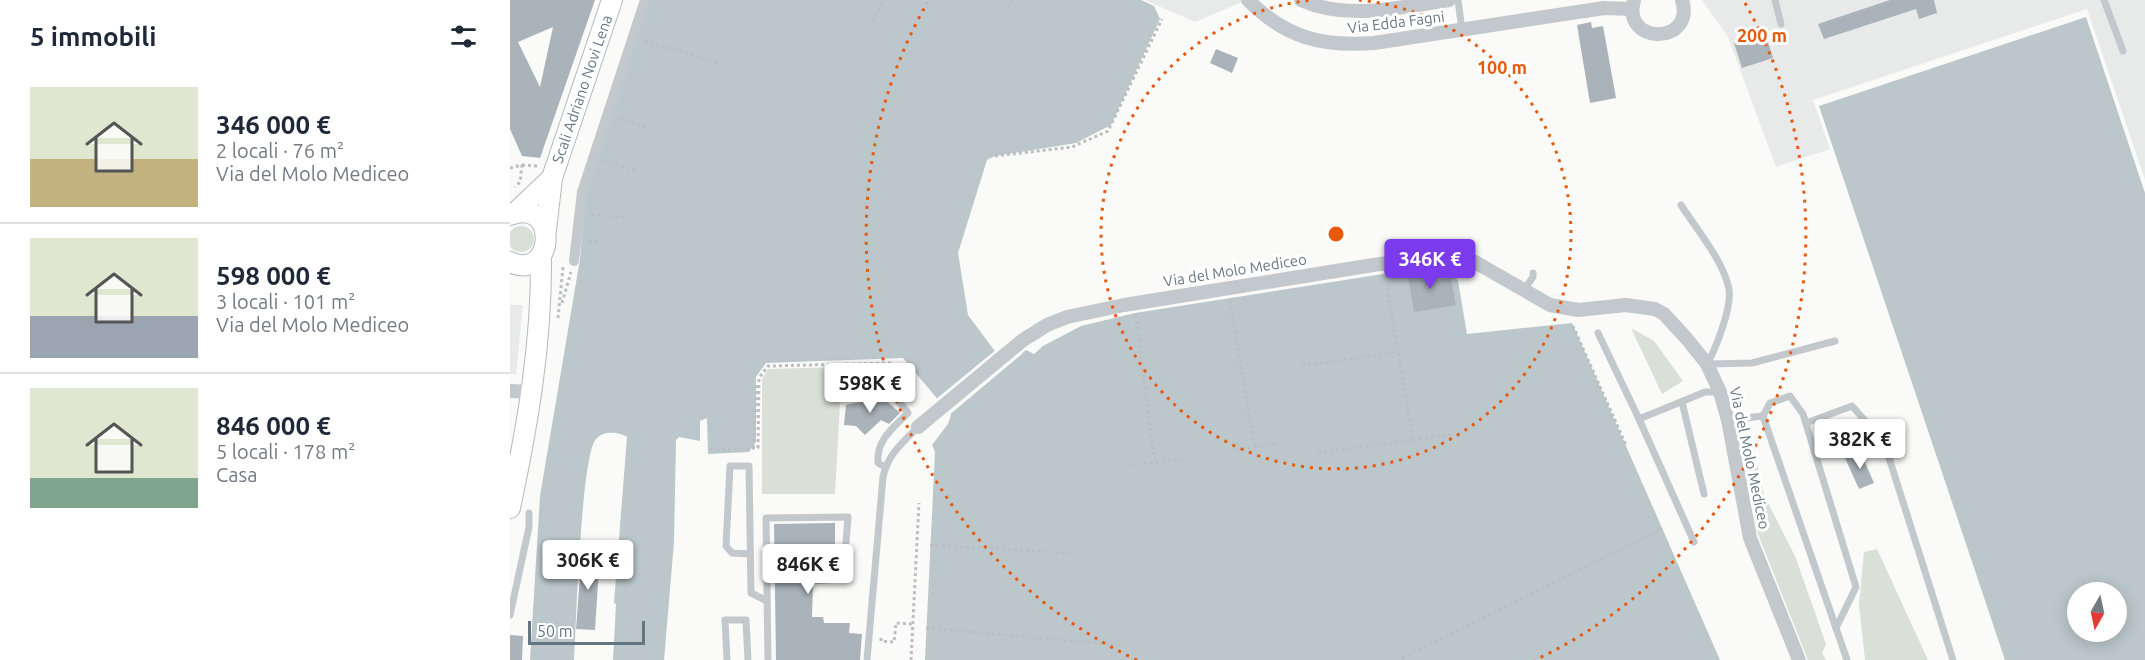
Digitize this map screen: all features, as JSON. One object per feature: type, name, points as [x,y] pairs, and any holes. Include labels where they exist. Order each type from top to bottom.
[{"type":"main road","name":"Scali Adriano Novi Lena","points":[[541,255],[547,244],[548,172],[612,0]]},
{"type":"main road","name":"Scali Adriano Novi Lena","points":[[512,214],[548,172]]},
{"type":"main road","points":[[512,214],[533,215],[546,230]]},
{"type":"main road","points":[[511,263],[528,264],[541,255]]},
{"type":"main road","points":[[517,506],[540,336],[541,255]]},
{"type":"main road","points":[[511,263],[539,304]]},
{"type":"street","points":[[574,261],[582,192],[645,0]]},
{"type":"street","name":"Via Edda Fagni","points":[[1248,0],[1271,20],[1300,36],[1321,43],[1344,45],[1374,43],[1633,5]]},
{"type":"street","name":"Via Edda Fagni","points":[[1301,0],[1330,10],[1362,12],[1449,0]]},
{"type":"street","points":[[1633,5],[1635,21],[1643,30],[1661,35],[1672,31],[1681,22],[1684,10],[1682,0]]},
{"type":"street","name":"Via del Molo Mediceo","points":[[918,427],[1017,345],[1047,325],[1084,312],[1442,255],[1476,262],[1550,305],[1567,309],[1626,305],[1655,309],[1675,326],[1707,364],[1720,392],[1728,420],[1750,538],[1799,660]]},
{"type":"street","points":[[510,391],[531,400]]},
{"type":"lane","points":[[1458,0],[1462,30]]},
{"type":"lane","points":[[1775,0],[1781,24]]},
{"type":"lane","points":[[2104,0],[2123,51]]},
{"type":"lane","points":[[1681,205],[1724,274],[1729,292],[1723,322],[1707,364],[1752,363],[1835,341]]},
{"type":"lane","points":[[1524,290],[1533,277],[1533,273]]},
{"type":"lane","points":[[1598,333],[1694,542]]},
{"type":"lane","points":[[882,381],[908,413],[882,438],[877,454],[878,463],[885,467]]},
{"type":"lane","points":[[1639,419],[1705,392],[1720,392]]},
{"type":"lane","points":[[1836,628],[1856,587],[1803,414],[1790,396],[1770,403],[1763,416],[1847,660]]},
{"type":"lane","points":[[1682,402],[1704,494]]},
{"type":"lane","points":[[1806,423],[1852,406],[1884,442],[1953,660]]},
{"type":"lane","points":[[1728,420],[1763,416]]},
{"type":"lane","name":"Via del Molo Mediceo","points":[[867,660],[881,487],[885,467],[895,450],[918,427]]},
{"type":"lane","points":[[750,554],[732,553],[726,546],[729,466],[749,466],[751,593],[767,601]]},
{"type":"lane","points":[[510,615],[529,527],[517,506]]},
{"type":"lane","points":[[768,660],[766,518],[848,517],[845,555],[829,556]]},
{"type":"lane","points":[[727,660],[725,620],[746,620],[748,660]]},
{"type":"path","points":[[873,22],[883,0]]},
{"type":"path","points":[[1008,7],[1011,0]]},
{"type":"path","points":[[995,156],[1072,147],[1108,130],[1162,19]]},
{"type":"path","points":[[635,38],[718,63]]},
{"type":"path","points":[[610,114],[649,128]]},
{"type":"path","points":[[596,158],[636,171]]},
{"type":"path","points":[[510,193],[520,182],[522,165]]},
{"type":"path","points":[[510,168],[522,165],[548,172]]},
{"type":"path","points":[[583,214],[626,217]]},
{"type":"path","points":[[581,242],[603,242]]},
{"type":"path","points":[[559,310],[574,261]]},
{"type":"path","points":[[1384,274],[1413,440]]},
{"type":"path","points":[[1230,297],[1255,447]]},
{"type":"path","points":[[1135,313],[1155,462]]},
{"type":"path","points":[[1573,326],[1626,445]]},
{"type":"path","points":[[1302,366],[1398,352]]},
{"type":"path","points":[[753,448],[757,377],[767,366],[892,363]]},
{"type":"path","points":[[710,448],[758,448],[759,378],[768,366],[850,364],[882,381]]},
{"type":"path","points":[[1318,453],[1454,434]]},
{"type":"path","points":[[1236,450],[1278,443]]},
{"type":"path","points":[[1132,465],[1183,459]]},
{"type":"path","points":[[911,660],[919,503]]},
{"type":"path","points":[[1402,658],[1662,529]]},
{"type":"path","points":[[930,545],[1070,553]]},
{"type":"path","points":[[882,637],[881,641],[894,642],[896,623],[913,624]]},
{"type":"path","points":[[926,628],[1120,645]]},
{"type":"shaded area","points":[[647,0],[1141,0],[1154,6],[1160,19],[1111,125],[1076,143],[995,156],[987,160],[958,253],[968,315],[1006,366],[1026,350],[1034,354],[1043,346],[1081,326],[1135,313],[1434,266],[1451,270],[1458,281],[1467,334],[1572,323],[1720,660],[925,660],[935,452],[932,445],[948,424],[951,415],[903,358],[766,363],[756,377],[756,442],[749,452],[708,454],[707,418],[700,421],[700,441],[679,437],[676,440],[674,542],[664,660],[613,660],[616,604],[614,603],[627,437],[612,433],[599,436],[591,452],[583,507],[574,660],[530,660],[540,496],[580,259],[586,186]]},
{"type":"shaded area","points":[[1145,0],[1247,0],[1195,22]]},
{"type":"shaded area","points":[[1702,0],[2145,0],[2145,180],[2087,9],[1813,100],[1830,149],[1776,167],[1728,37]]},
{"type":"shaded area","points":[[2086,17],[2145,193],[2145,660],[2005,660],[1819,106]]},
{"type":"shaded area","points":[[516,227],[526,227],[533,234],[533,244],[526,251],[516,251],[510,245],[510,233]]},
{"type":"shaded area","points":[[510,305],[523,305],[516,374],[510,374]]},
{"type":"shaded area","points":[[1631,328],[1654,341],[1683,381],[1662,394]]},
{"type":"shaded area","points":[[842,367],[835,494],[762,494],[762,379],[768,369]]},
{"type":"shaded area","points":[[1743,438],[1752,442],[1764,495],[1795,556],[1826,644],[1822,653],[1826,660],[1808,660],[1756,529]]},
{"type":"shaded area","points":[[1877,549],[1928,660],[1865,660],[1859,605],[1864,552]]},
{"type":"pier","points":[[997,349],[1007,362],[1021,350],[1023,353],[948,416],[935,400]]},
{"type":"building","points":[[510,0],[595,0],[540,158],[522,156],[510,129]],"holes":[[[553,27],[540,87],[518,42]]]},
{"type":"building","points":[[1890,0],[1934,0],[1937,13],[1919,19],[1916,9],[1824,39],[1818,24]]},
{"type":"building","points":[[1591,22],[1592,28],[1603,26],[1616,98],[1590,103],[1577,25]]},
{"type":"building","points":[[1765,33],[1773,58],[1742,68],[1734,43]]},
{"type":"building","points":[[1216,49],[1238,58],[1232,73],[1210,63]]},
{"type":"building","points":[[1434,266],[1437,280],[1451,278],[1456,305],[1414,312],[1407,270]]},
{"type":"building","points":[[882,397],[900,413],[889,424],[881,420],[865,435],[856,426],[844,425],[846,405]]},
{"type":"building","points":[[1860,451],[1874,483],[1859,489],[1845,458]]},
{"type":"building","points":[[835,523],[835,550],[826,551],[824,557],[827,561],[835,561],[835,565],[851,564],[852,582],[813,584],[812,617],[823,617],[824,623],[850,623],[849,633],[862,634],[860,660],[776,660],[774,524]]},
{"type":"building","points":[[582,550],[600,552],[595,630],[576,629]]},
{"type":"building","points":[[510,635],[523,636],[522,660],[510,660]]}]
